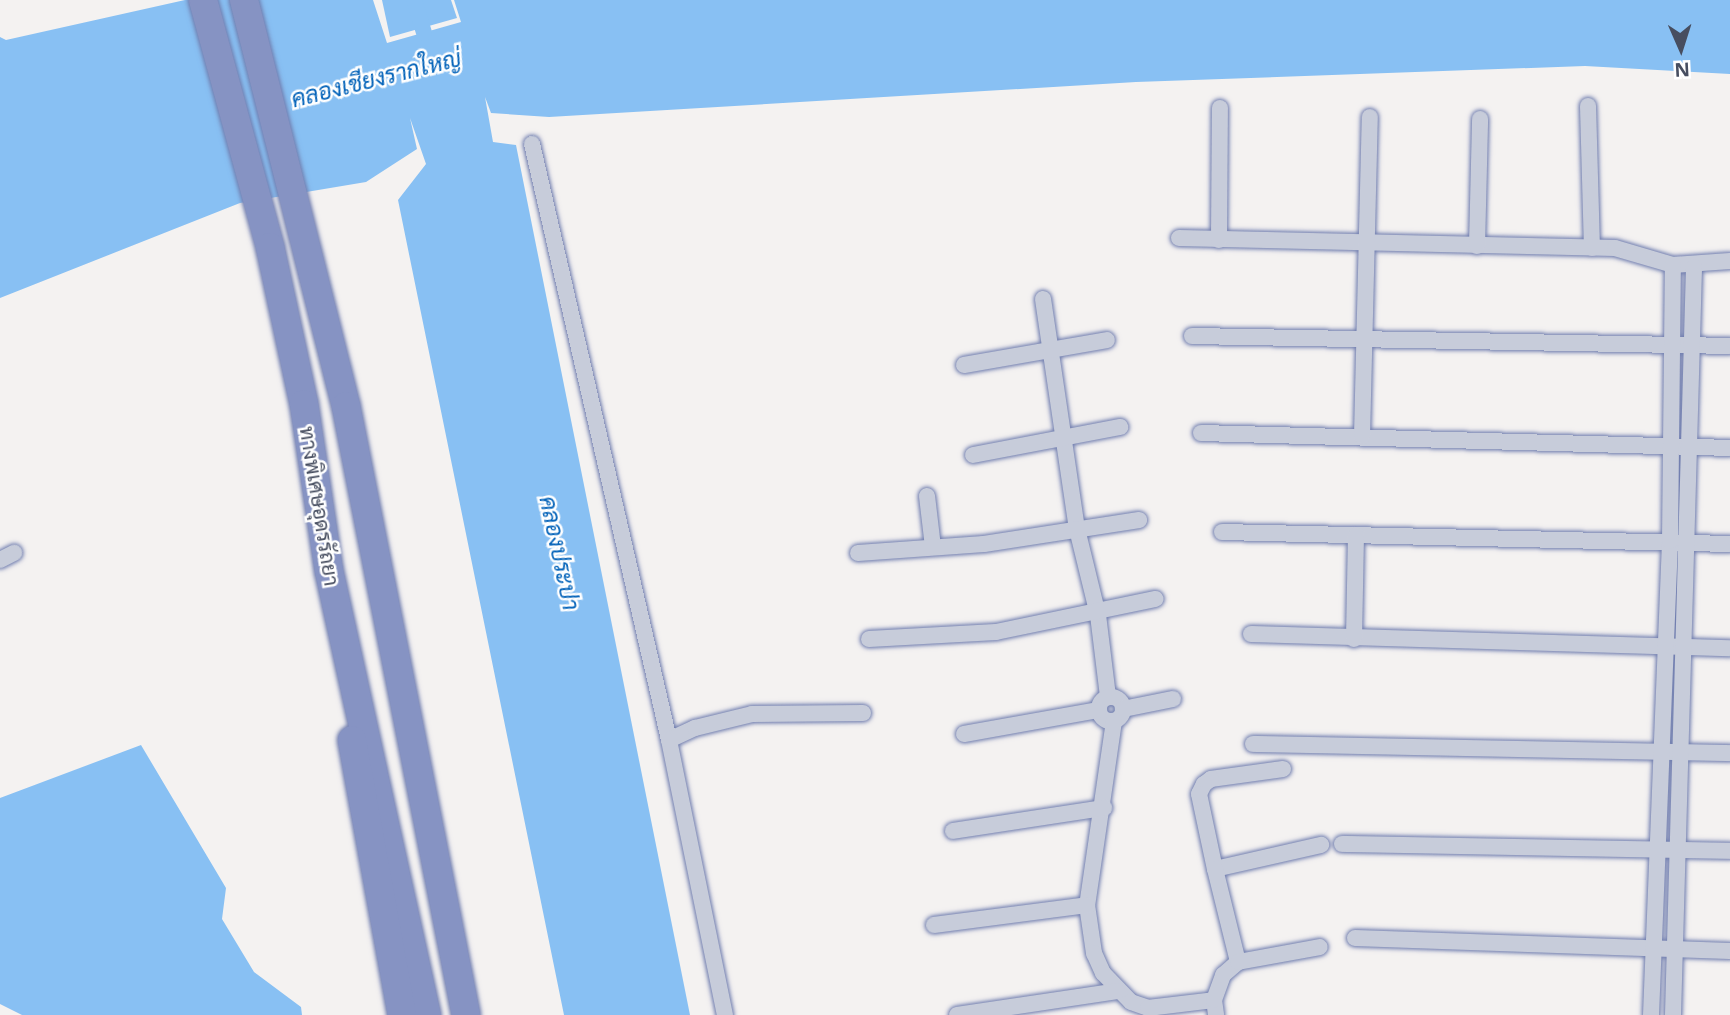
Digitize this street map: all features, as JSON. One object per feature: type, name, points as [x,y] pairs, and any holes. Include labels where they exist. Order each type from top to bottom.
[{"type":"highway","name":"ทางพิเศษอุดรรัถยา","points":[[203,0],[271,247],[304,404],[329,570],[427,1015]]},
{"type":"highway","name":"ทางพิเศษอุดรรัถยา","points":[[244,0],[346,406],[466,1015]]},
{"type":"highway","points":[[329,570],[357,778],[402,1015]]},
{"type":"street","points":[[1588,106],[1592,248]]},
{"type":"street","points":[[1219,240],[1220,108]]},
{"type":"street","points":[[1362,436],[1370,117]]},
{"type":"street","points":[[1477,246],[1480,119]]},
{"type":"street","points":[[531,144],[669,740],[724,1015]]},
{"type":"street","points":[[1179,238],[1631,250],[1673,265],[1694,267],[1730,261]]},
{"type":"street","points":[[1650,1015],[1659,751],[1670,541],[1673,265]]},
{"type":"street","points":[[1673,1015],[1692,447],[1694,267]]},
{"type":"street","points":[[1043,299],[1077,529],[1098,615],[1106,720],[1173,699]]},
{"type":"street","points":[[1192,336],[1730,346]]},
{"type":"street","points":[[964,365],[1107,340]]},
{"type":"street","points":[[973,455],[1120,428]]},
{"type":"street","points":[[1201,433],[1730,449]]},
{"type":"street","points":[[927,496],[933,547]]},
{"type":"street","points":[[858,552],[933,547],[1139,520]]},
{"type":"street","points":[[1222,533],[1730,544]]},
{"type":"street","points":[[1354,639],[1356,535]]},
{"type":"street","points":[[869,639],[996,632],[1098,615],[1156,600]]},
{"type":"street","points":[[1251,634],[1730,648]]},
{"type":"street","points":[[964,734],[1104,704]]},
{"type":"street","points":[[669,740],[695,728],[752,714],[863,713]]},
{"type":"street","points":[[1118,715],[1087,905],[1094,953],[1117,991],[1148,1008],[1215,1008],[1223,975],[1238,961],[1320,947]]},
{"type":"street","points":[[1253,744],[1730,753]]},
{"type":"street","points":[[1238,961],[1199,794],[1204,784],[1211,779],[1283,769]]},
{"type":"street","points":[[953,831],[1104,808]]},
{"type":"street","points":[[1342,844],[1730,851]]},
{"type":"street","points":[[1215,869],[1321,845]]},
{"type":"street","points":[[934,925],[1087,905]]},
{"type":"street","points":[[1355,938],[1652,951],[1730,951]]},
{"type":"street","points":[[957,1015],[1117,991]]},
{"type":"water","name":"คลองเชียงรากใหญ่","points":[[185,0],[373,0],[387,43],[461,22],[454,0],[1730,0],[1730,74],[1585,66],[1136,82],[549,117],[491,113],[485,97],[493,142],[516,145],[690,1015],[564,1015],[398,200],[426,164],[410,118],[417,149],[366,182],[240,203],[0,298],[0,37],[6,40]]},
{"type":"water","points":[[382,0],[451,0],[457,18],[390,37]]},
{"type":"water","points":[[141,745],[226,888],[222,919],[254,972],[301,1007],[302,1015],[22,1015],[0,1004],[0,798]]},
{"type":"waterway","name":"คลองประปา","points":[[414,0],[424,33]]}]
